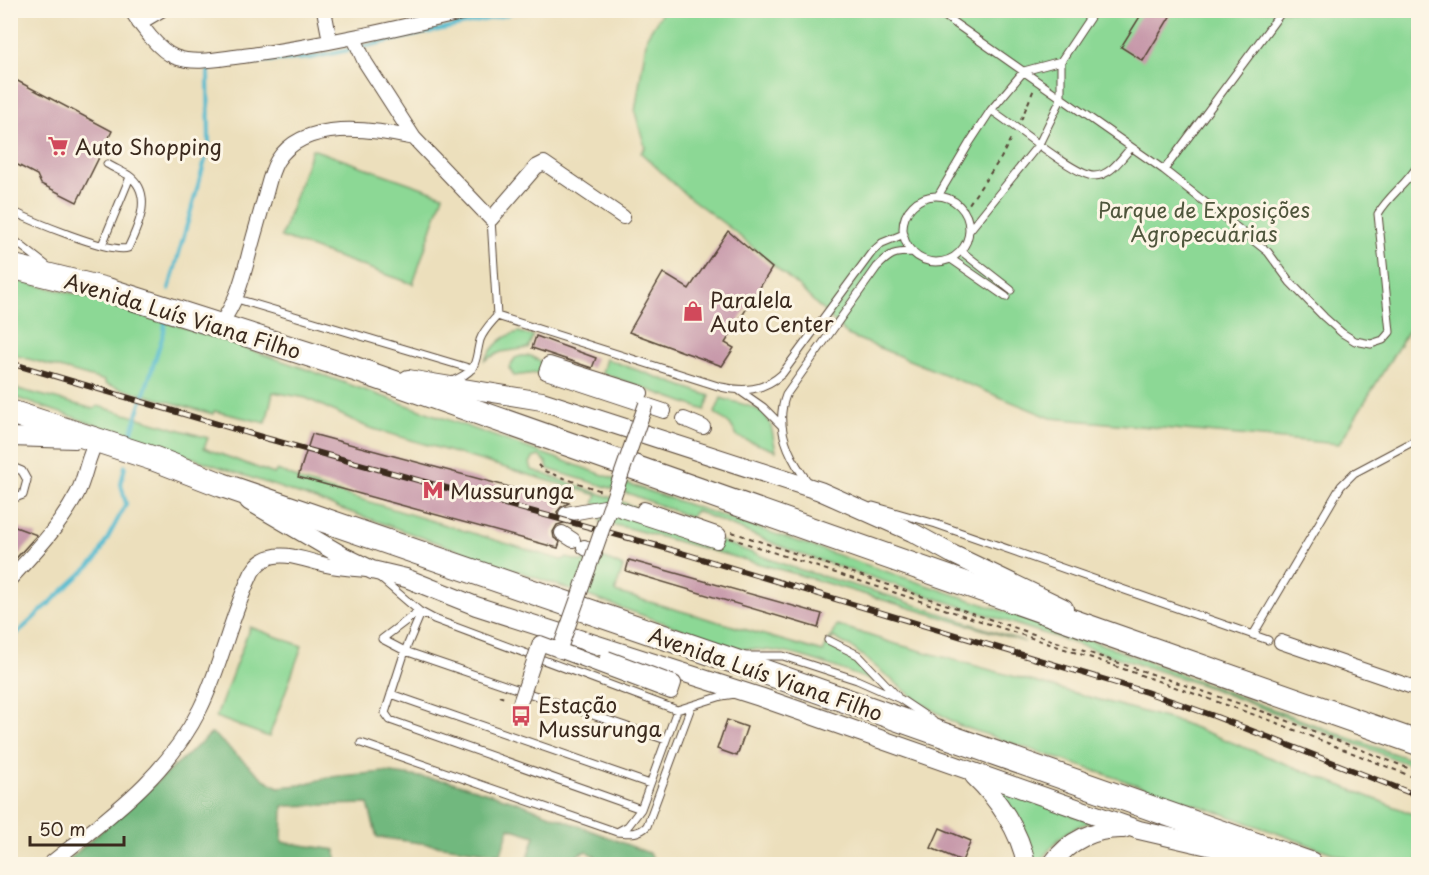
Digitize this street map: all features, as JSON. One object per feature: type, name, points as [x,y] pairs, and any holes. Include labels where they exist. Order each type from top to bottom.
[{"type":"highway","points":[[10,250],[107,290]]},
{"type":"highway","name":"Avenida Luís Viana Filho","points":[[10,266],[107,290],[355,369],[1419,742]]},
{"type":"highway","name":"Avenida Luís Viana Filho","points":[[10,412],[155,459],[222,485],[725,658],[1310,864]]},
{"type":"main road","name":"Avenida Luís Viana Filho","points":[[355,369],[542,401],[817,490],[912,532],[952,554],[1141,646]]},
{"type":"main road","name":"Avenida Luís Viana Filho","points":[[10,437],[92,439]]},
{"type":"main road","name":"Avenida Luís Viana Filho","points":[[222,485],[280,520],[372,570],[406,578],[476,606],[760,697],[1139,830],[1289,864]]},
{"type":"main road","points":[[971,772],[999,804],[1014,829],[1026,864]]},
{"type":"main road","points":[[1052,864],[1074,841],[1092,832],[1112,829],[1139,830]]},
{"type":"street","points":[[131,10],[139,23],[166,52],[176,57],[200,61],[266,53],[330,41],[359,48],[474,10]]},
{"type":"street","points":[[139,23],[161,10]]},
{"type":"street","points":[[324,10],[330,41]]},
{"type":"street","points":[[359,48],[414,138],[491,219],[536,167],[544,163],[623,217]]},
{"type":"street","points":[[220,325],[237,299],[272,172],[287,149],[298,141],[322,132],[376,130],[414,138]]},
{"type":"street","points":[[643,398],[546,372],[549,364],[643,398],[664,411]]},
{"type":"street","points":[[559,651],[578,543],[608,500],[643,398]]},
{"type":"street","points":[[684,419],[703,428]]},
{"type":"street","points":[[10,579],[52,533],[65,514],[78,491],[92,439]]},
{"type":"street","points":[[566,514],[608,500],[717,541],[719,535],[644,509],[643,513],[692,529]]},
{"type":"street","points":[[50,864],[126,803],[161,770],[199,710],[210,687],[250,576],[263,560],[286,555],[336,567],[372,570]]},
{"type":"street","points":[[1274,641],[1419,689]]},
{"type":"street","points":[[515,702],[520,704],[540,643],[671,692],[674,683],[607,658],[606,661],[666,685]]},
{"type":"lane","points":[[936,10],[1164,170],[1268,252],[1290,282],[1336,328],[1355,341],[1371,344],[1383,340],[1390,332],[1378,214],[1389,198],[1419,165]]},
{"type":"lane","points":[[969,231],[1039,144],[1061,99],[1061,61],[1095,10]]},
{"type":"lane","points":[[1164,170],[1283,10]]},
{"type":"lane","points":[[938,196],[991,110],[1024,71],[1061,61]]},
{"type":"lane","points":[[991,110],[1077,171],[1095,176],[1112,169],[1131,148]]},
{"type":"lane","points":[[10,210],[102,245],[123,250],[128,248],[144,207],[141,192],[130,177],[107,164]]},
{"type":"lane","points":[[102,245],[130,177]]},
{"type":"lane","points":[[938,196],[957,204],[964,211],[969,231],[967,242],[951,259],[941,262],[921,258],[907,244],[904,234],[906,216],[911,207],[928,197],[938,196]]},
{"type":"lane","points":[[439,385],[462,378],[472,369],[477,361],[483,334],[497,316],[491,219]]},
{"type":"lane","points":[[740,391],[756,389],[782,374],[872,252],[882,243],[904,234]]},
{"type":"lane","points":[[10,237],[46,265]]},
{"type":"lane","points":[[961,251],[1011,290]]},
{"type":"lane","points":[[913,252],[897,252],[888,255],[877,267],[792,383],[781,406],[781,426],[790,455],[817,490],[936,524],[1274,641]]},
{"type":"lane","points":[[951,259],[1006,297]]},
{"type":"lane","points":[[237,299],[472,369]]},
{"type":"lane","points":[[497,316],[701,381],[740,391],[763,407],[781,426]]},
{"type":"lane","points":[[1253,635],[1341,486],[1354,473],[1419,439]]},
{"type":"lane","points":[[10,466],[22,471],[27,480],[23,495],[15,498]]},
{"type":"lane","points":[[372,570],[420,612],[434,620],[677,710],[722,696],[736,694],[760,697]]},
{"type":"lane","points":[[420,612],[382,639],[405,651],[666,740]]},
{"type":"lane","points":[[420,612],[385,713],[390,720],[640,809]]},
{"type":"lane","points":[[828,640],[858,655],[900,699]]},
{"type":"lane","points":[[725,658],[783,656],[857,680],[900,699],[964,743]]},
{"type":"lane","points":[[877,690],[884,684],[883,679]]},
{"type":"lane","points":[[391,694],[650,784]]},
{"type":"lane","points":[[361,743],[617,832],[632,833],[641,831],[647,826],[691,707]]},
{"type":"lane","points":[[617,832],[628,826],[640,809],[677,710]]},
{"type":"path","points":[[964,211],[1001,158],[1037,81]]},
{"type":"path","points":[[538,465],[544,471],[608,500]]},
{"type":"path","points":[[726,530],[1270,714],[1419,772]]},
{"type":"path","points":[[728,537],[1126,670],[1272,722],[1419,779]]},
{"type":"green space","name":"Parque de Exposições Agropecuárias","points":[[663,11],[1418,11],[1418,315],[1339,444],[1051,418],[848,335],[799,287],[730,228],[686,195],[641,153],[645,147],[635,112],[647,36]]},
{"type":"green space","points":[[312,149],[443,195],[413,284],[281,237]]},
{"type":"green space","points":[[10,279],[110,302],[657,494],[1101,644],[1418,762],[1418,768],[1205,686],[797,553],[696,511],[690,517],[633,495],[548,469],[546,462],[539,456],[533,458],[530,463],[532,470],[612,498],[791,567],[886,595],[1025,642],[789,572],[600,522],[602,506],[594,504],[597,495],[367,427],[306,398],[273,392],[266,423],[214,411],[213,414],[105,384],[105,381],[11,354]]},
{"type":"green space","points":[[519,332],[533,336],[528,348],[501,352],[485,360],[499,342]]},
{"type":"green space","points":[[531,356],[544,364],[543,372],[514,376],[509,368],[515,358]]},
{"type":"green space","points":[[606,359],[710,396],[705,410],[602,373]]},
{"type":"green space","points":[[10,387],[94,409],[98,406],[208,438],[204,448],[274,474],[277,470],[297,480],[561,560],[567,558],[583,562],[588,551],[623,567],[615,592],[823,652],[837,625],[892,643],[1180,722],[1418,816],[1418,864],[1363,864],[1212,810],[958,725],[918,701],[854,649],[833,637],[828,645],[849,657],[875,682],[800,656],[732,647],[319,501],[11,396]]},
{"type":"green space","points":[[721,398],[761,412],[770,423],[776,451],[738,437],[730,424],[715,413]]},
{"type":"green space","points":[[250,627],[302,646],[269,737],[216,717]]},
{"type":"green space","points":[[212,733],[264,779],[278,787],[300,785],[330,777],[384,772],[449,781],[517,802],[649,853],[657,864],[606,864],[587,851],[565,864],[526,864],[535,836],[509,828],[501,854],[377,837],[368,804],[283,806],[282,842],[336,850],[336,864],[64,864]]},
{"type":"green space","points":[[996,787],[1092,822],[1067,832],[1038,864],[1033,864]]},
{"type":"building","points":[[1144,10],[1174,10],[1143,61],[1121,47]]},
{"type":"building","name":"Auto Shopping","points":[[10,77],[112,131],[77,202],[41,184],[37,175],[10,161]]},
{"type":"building","name":"Paralela Auto Center","points":[[728,231],[772,268],[725,343],[734,348],[722,366],[629,332],[663,273],[689,289]]},
{"type":"building","points":[[536,336],[596,358],[592,368],[532,348]]},
{"type":"building","name":"Mussurunga","points":[[312,434],[569,503],[557,512],[559,519],[564,523],[557,525],[553,532],[554,538],[560,542],[558,548],[298,477]]},
{"type":"building","points":[[10,525],[37,535],[10,565]]},
{"type":"building","points":[[629,560],[822,614],[818,628],[626,571]]},
{"type":"building","points":[[727,720],[747,727],[737,756],[717,749]]},
{"type":"building","points":[[940,828],[971,841],[962,861],[931,848]]},
{"type":"waterway","points":[[362,47],[506,15],[515,10]]},
{"type":"waterway","points":[[249,62],[311,58],[354,49]]},
{"type":"waterway","points":[[169,289],[209,146],[208,71],[215,65]]},
{"type":"waterway","points":[[131,434],[164,332],[165,322]]},
{"type":"waterway","points":[[10,640],[96,560],[126,504],[121,484],[125,466]]},
{"type":"railway","points":[[10,363],[265,438],[665,548],[1146,692],[1214,716],[1418,796]]},
{"type":"place","name":"Auto Shopping","points":[[58,146]]},
{"type":"place","name":"Paralela Auto Center","points":[[693,311]]},
{"type":"place","name":"Mussurunga","points":[[433,490]]},
{"type":"place","name":"Estação Mussurunga","points":[[521,716]]}]
